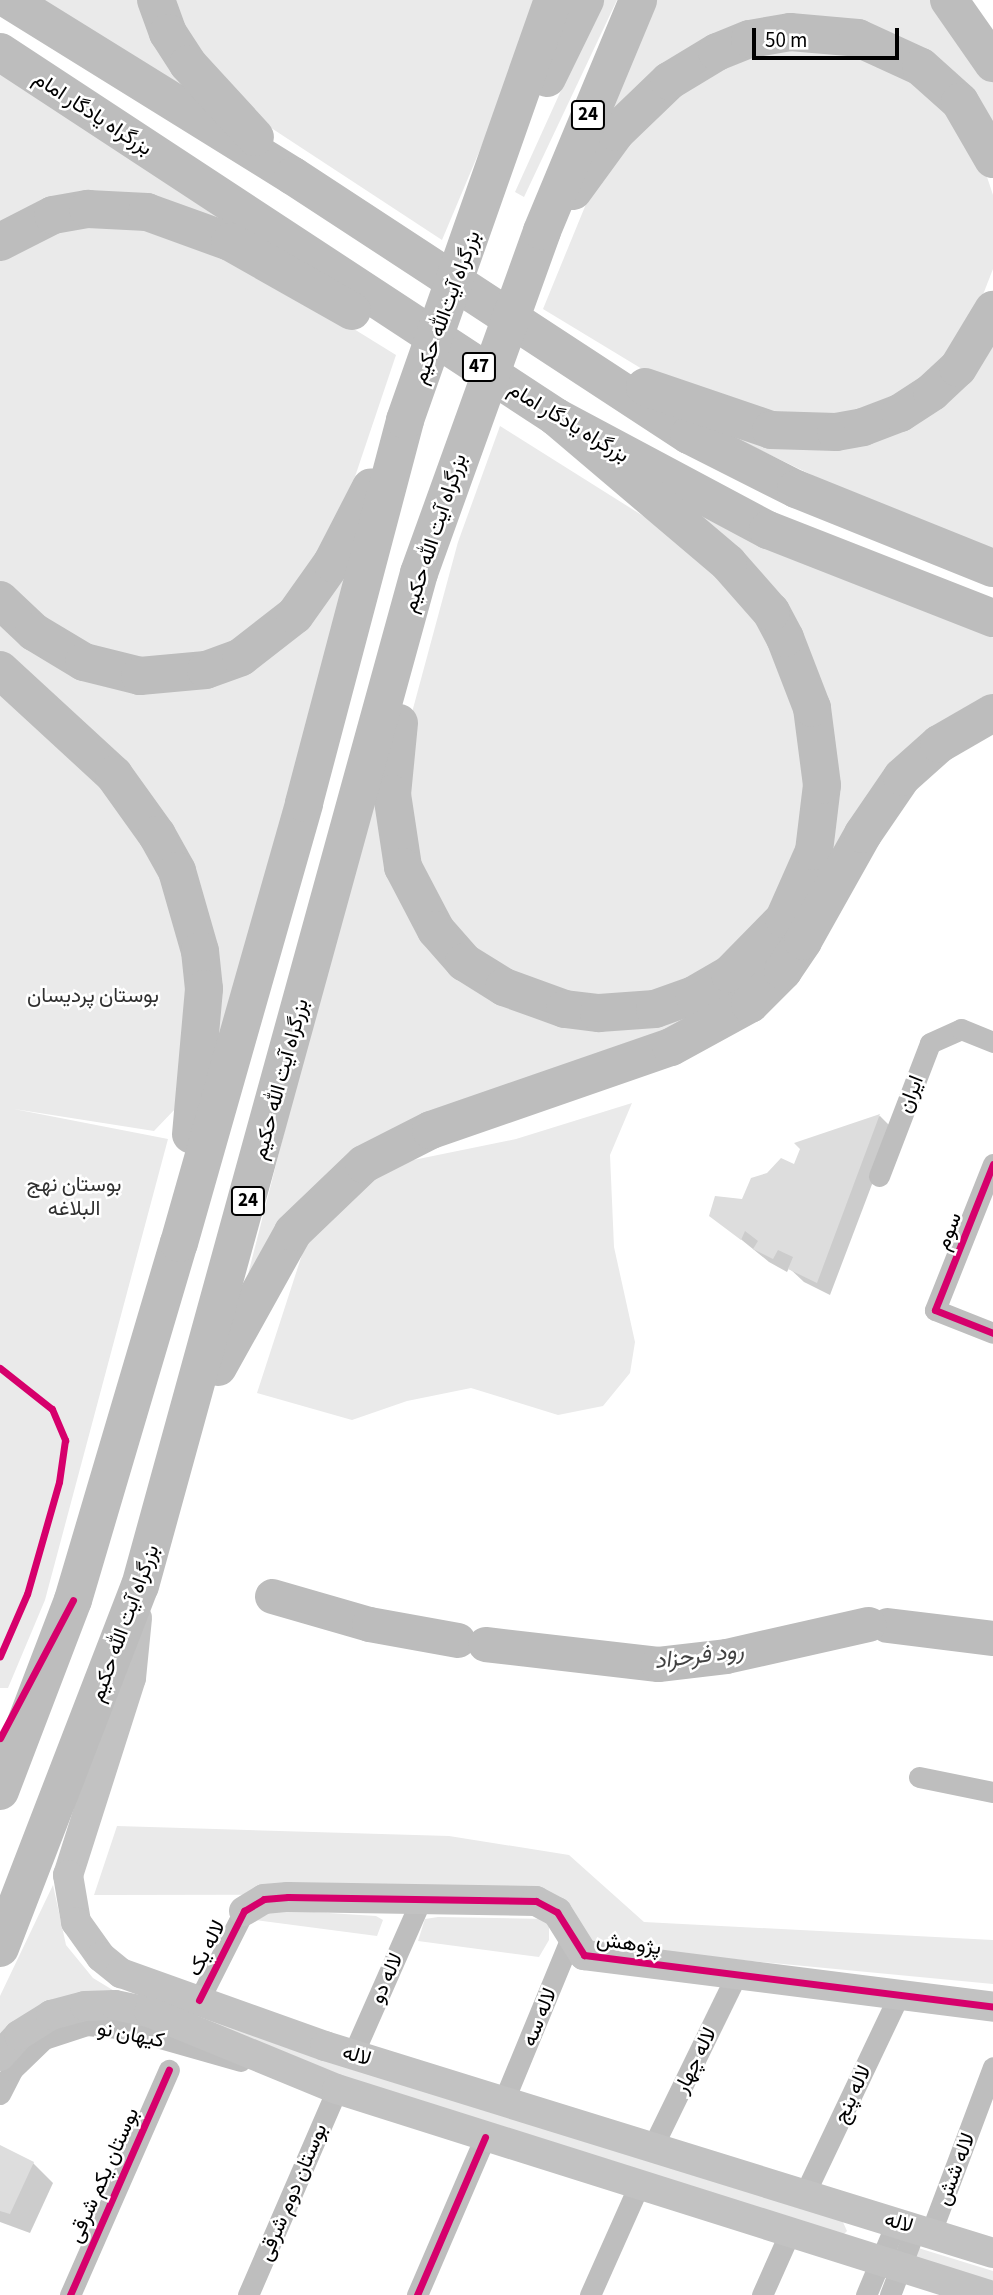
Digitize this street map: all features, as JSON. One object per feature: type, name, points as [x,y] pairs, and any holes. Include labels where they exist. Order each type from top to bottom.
[{"type":"highway","points":[[9,0],[293,176],[689,435],[746,465],[993,568]]},
{"type":"highway","points":[[156,0],[168,33],[188,64],[293,176]]},
{"type":"highway","points":[[486,195],[553,0]]},
{"type":"highway","name":"24","points":[[486,195],[585,0]]},
{"type":"highway","name":"24","points":[[542,231],[638,0]]},
{"type":"highway","points":[[949,0],[993,63]]},
{"type":"highway","points":[[542,231],[616,132],[651,96],[717,52],[771,34],[822,32],[858,38],[921,67],[960,102],[993,159]]},
{"type":"highway","name":"بزرگراه یادگار امام","points":[[0,52],[556,417],[768,530],[993,618]]},
{"type":"highway","name":"بزرگراه آیت‌الله حکیم","points":[[405,420],[486,195]]},
{"type":"highway","points":[[0,242],[53,215],[88,209],[147,212],[230,242],[353,312],[412,323]]},
{"type":"highway","name":"بزرگراه آیت الله حکیم","points":[[0,1948],[140,1586],[191,1415],[287,1042],[419,573],[542,231]]},
{"type":"highway","points":[[581,365],[746,424],[836,432],[900,413],[932,392],[958,368],[993,310]]},
{"type":"highway","points":[[419,573],[410,676],[394,756],[392,794],[404,867],[436,930],[464,962],[504,987],[565,1009],[599,1013],[655,1009],[694,995],[730,974],[784,919],[814,851],[822,785],[812,708],[786,638],[749,585],[556,417]]},
{"type":"highway","points":[[0,600],[60,650],[113,671],[171,676],[206,670],[241,657],[295,615],[332,563],[405,420]]},
{"type":"highway","name":"24","points":[[0,1791],[73,1600],[179,1243],[304,803],[405,420]]},
{"type":"highway","points":[[0,670],[114,775],[157,835],[189,906],[204,989],[179,1243]]},
{"type":"highway","points":[[191,1415],[293,1232],[339,1185],[364,1164],[407,1141],[671,1047],[750,1004],[783,971],[803,941],[863,834],[902,777],[939,744],[993,713]]},
{"type":"main road","name":"لاله","points":[[140,1586],[131,1678],[74,1850],[70,1896],[76,1922],[88,1941],[121,1973],[353,2054],[993,2253]]},
{"type":"main road","name":"پژوهش","points":[[244,1911],[264,1899],[288,1896],[420,1902],[536,1902],[557,1912],[573,1933],[584,1955],[993,2007]]},
{"type":"main road","name":"لاله","points":[[0,2056],[19,2035],[51,2015],[85,2006],[115,2005],[149,2012],[337,2089],[639,2185],[791,2230],[989,2295]]},
{"type":"street","name":"ایران","points":[[879,1176],[930,1043],[961,1029],[993,1042]]},
{"type":"street","name":"سوم","points":[[992,1169],[935,1310],[993,1333]]},
{"type":"street","points":[[0,1738],[73,1600]]},
{"type":"street","points":[[919,1777],[993,1792]]},
{"type":"street","name":"لاله دو","points":[[353,2054],[420,1902]]},
{"type":"street","name":"لاله یک","points":[[199,2000],[244,1911]]},
{"type":"street","name":"لاله سه","points":[[504,2101],[573,1933]]},
{"type":"street","name":"لاله چهار","points":[[653,2146],[737,1974]]},
{"type":"street","name":"لاله پنج","points":[[805,2193],[899,1995]]},
{"type":"street","name":"کیهان نو","points":[[0,2094],[12,2070],[44,2039],[87,2025],[128,2029],[288,2071]]},
{"type":"street","name":"لاله شش","points":[[892,2262],[915,2227],[993,2067]]},
{"type":"street","name":"بوستان یکم شرقی","points":[[70,2295],[169,2070]]},
{"type":"street","name":"بوستان دوم شرقی","points":[[248,2295],[337,2089]]},
{"type":"street","points":[[417,2295],[485,2137]]},
{"type":"street","points":[[590,2295],[639,2185]]},
{"type":"street","points":[[762,2295],[791,2230]]},
{"type":"street","points":[[866,2295],[892,2262]]},
{"type":"street","points":[[890,2295],[892,2262]]},
{"type":"green space","points":[[41,0],[144,0],[229,124]]},
{"type":"green space","points":[[167,0],[543,0],[442,240],[256,118],[229,94]]},
{"type":"green space","points":[[602,0],[617,0],[524,197],[515,192]]},
{"type":"green space","points":[[654,0],[937,0],[993,82],[993,131],[977,106],[794,21],[583,156]]},
{"type":"green space","points":[[829,45],[922,82],[981,159],[993,195],[993,269],[966,338],[892,404],[808,423],[657,378],[543,309],[586,204],[634,126],[740,55]]},
{"type":"green space","points":[[0,70],[360,305],[208,221],[0,229]]},
{"type":"green space","points":[[116,219],[260,271],[396,355],[336,533],[263,630],[172,664],[78,647],[0,582],[0,258],[46,231]]},
{"type":"green space","points":[[993,336],[993,552],[896,516],[676,409],[842,444]]},
{"type":"green space","points":[[500,426],[675,536],[753,607],[803,712],[806,832],[760,933],[657,999],[601,1004],[488,964],[423,886],[404,742],[458,542]]},
{"type":"green space","points":[[655,493],[755,543],[993,638],[993,702],[718,1013],[407,1130],[242,1298],[381,753],[432,941],[605,1025],[788,933],[821,695]]},
{"type":"green space","points":[[368,507],[213,1080],[207,929],[0,654],[0,614],[19,634],[227,674]]},
{"type":"green space","points":[[0,680],[119,800],[172,898],[188,955],[176,1108],[154,1131],[14,1109],[168,1139],[45,1600],[8,1688],[0,1688]]},
{"type":"green space","points":[[632,1103],[610,1155],[614,1247],[635,1342],[630,1373],[603,1406],[558,1415],[471,1388],[407,1401],[352,1420],[257,1393],[310,1230],[384,1166],[516,1139]]},
{"type":"green space","points":[[117,1826],[449,1836],[569,1855],[644,1922],[993,1940],[993,1984],[594,1946],[539,1894],[94,1895]]},
{"type":"green space","points":[[53,1885],[66,1945],[93,1978],[116,1992],[0,2035],[0,1996]]},
{"type":"green space","points":[[266,1909],[376,1916],[383,1920],[377,1936],[255,1920]]},
{"type":"green space","points":[[425,1919],[549,1919],[549,1940],[539,1957],[418,1941]]},
{"type":"green space","points":[[196,2013],[842,2220],[847,2231],[841,2237],[339,2078],[236,2039]]},
{"type":"green space","points":[[915,2247],[993,2271],[993,2286],[916,2260]]},
{"type":"building","points":[[880,1114],[817,1283],[788,1269],[793,1257],[778,1250],[773,1259],[753,1249],[758,1241],[745,1231],[741,1240],[709,1216],[715,1196],[742,1199],[751,1178],[767,1173],[781,1158],[794,1164],[800,1149],[794,1143]]},
{"type":"building","points":[[0,2145],[34,2162],[10,2214],[0,2211]]},
{"type":"waterway","name":"رود فرحزاد","points":[[272,1596],[369,1624],[458,1640]]},
{"type":"waterway","name":"رود فرحزاد","points":[[485,1644],[658,1664],[726,1656],[868,1624]]},
{"type":"waterway","name":"رود فرحزاد","points":[[887,1625],[993,1638]]},
{"type":"cycle path","points":[[993,1164],[935,1310],[993,1333]]},
{"type":"cycle path","points":[[0,1368],[52,1409],[65,1440],[59,1482],[27,1594],[0,1656]]},
{"type":"cycle path","points":[[0,1738],[73,1600]]},
{"type":"cycle path","points":[[199,2000],[244,1911],[264,1899],[288,1897],[536,1901],[557,1912],[584,1955],[993,2007]]},
{"type":"cycle path","points":[[70,2295],[169,2070]]},
{"type":"cycle path","points":[[417,2295],[485,2137]]},
{"type":"park label","name":"بوستان پردیسان","points":[[93,995]]},
{"type":"park label","name":"بوستان نهج البلاغه","points":[[74,1196]]}]
